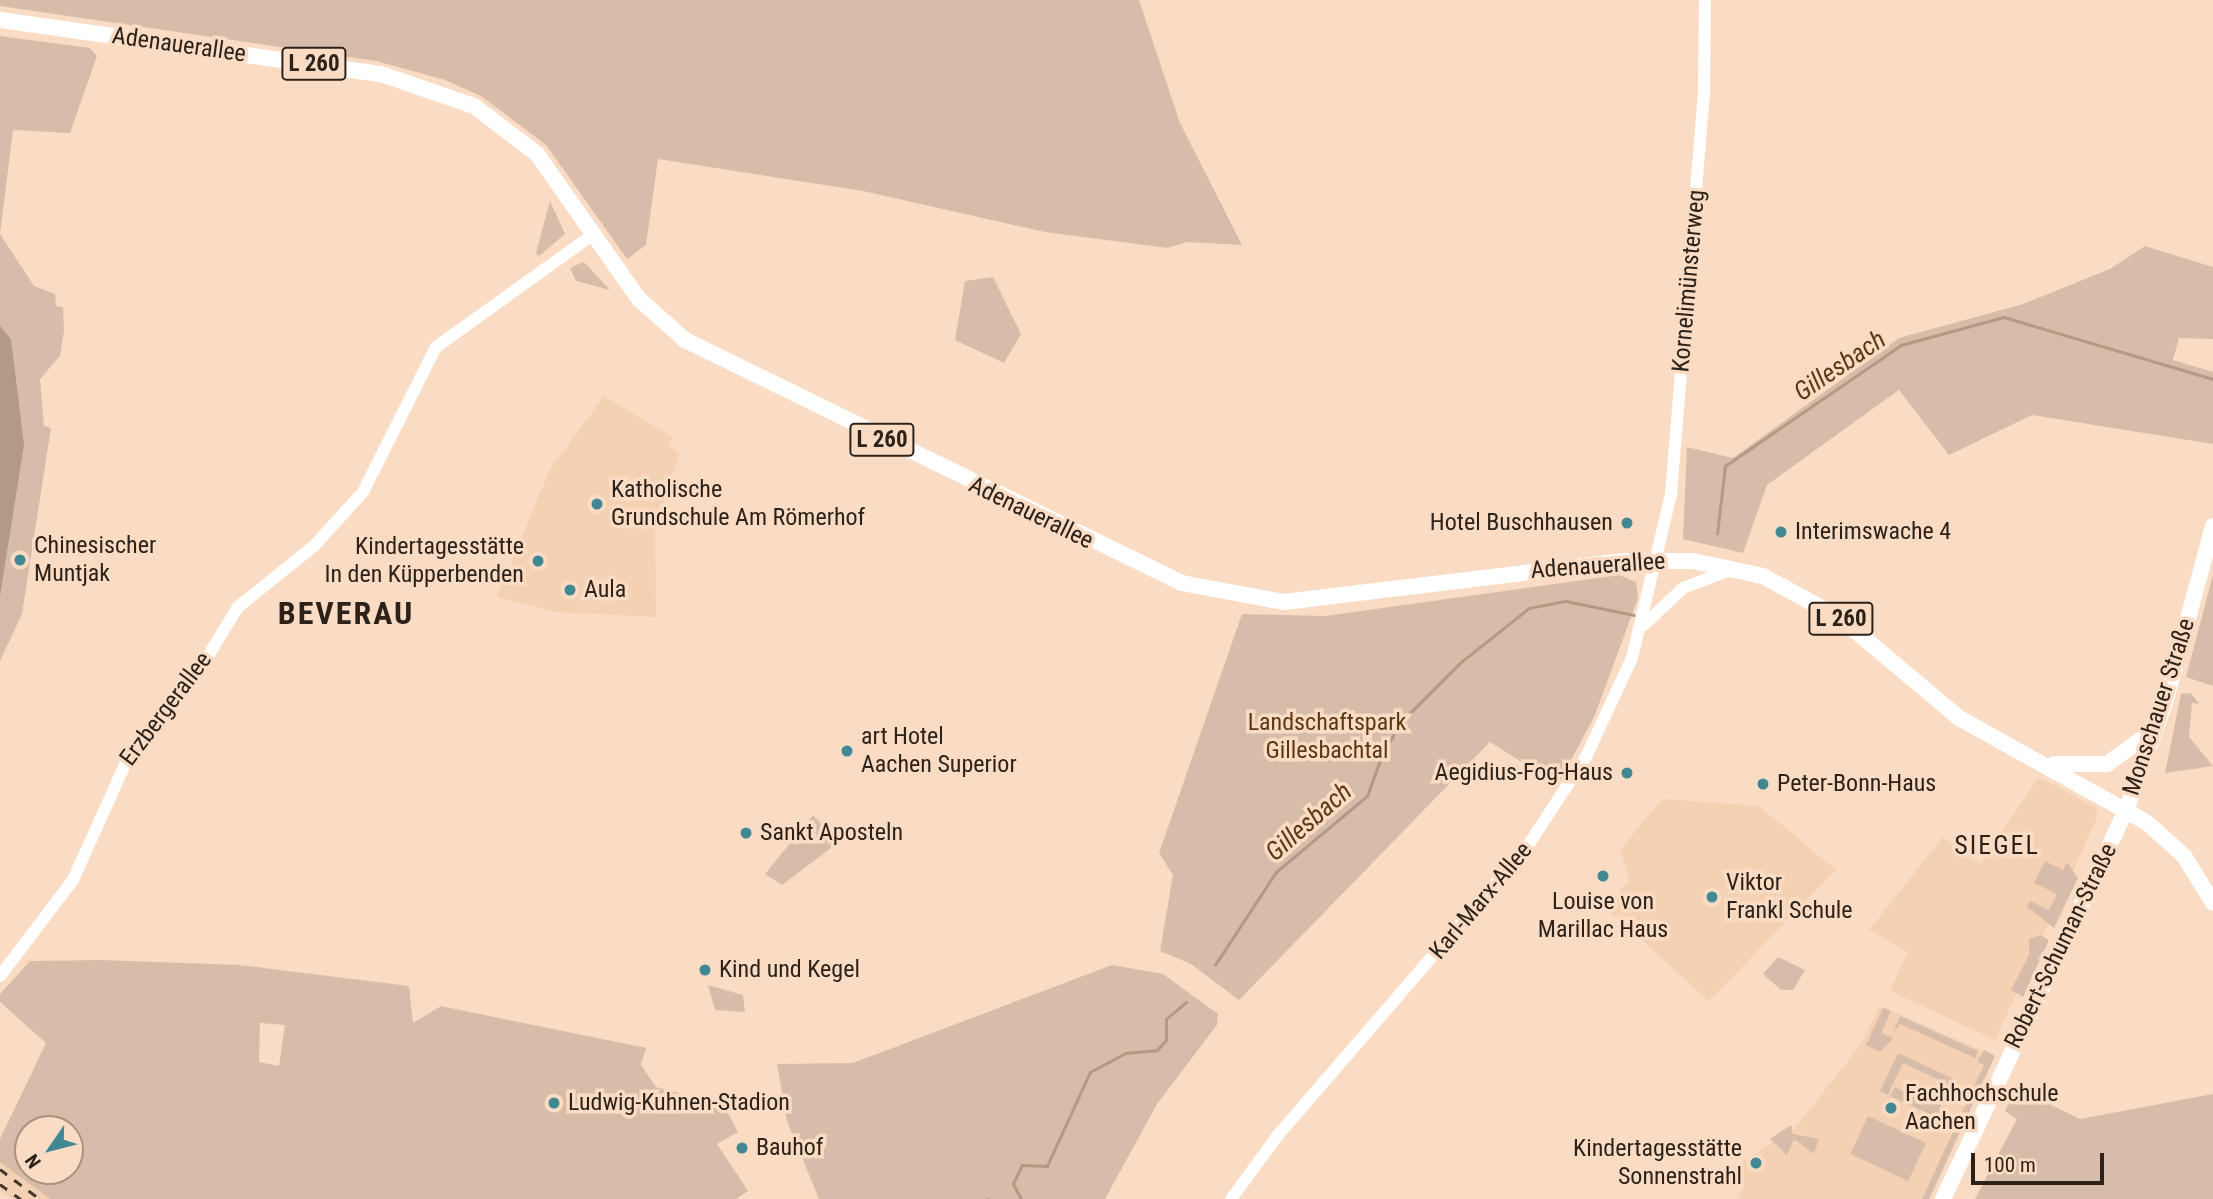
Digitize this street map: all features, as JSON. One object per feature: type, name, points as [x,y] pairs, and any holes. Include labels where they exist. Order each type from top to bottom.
[{"type":"main road","name":"Adenauerallee","points":[[0,20],[381,74],[445,93],[528,144],[650,311],[708,354],[1115,555],[1205,590],[1314,602],[1568,566],[1659,560],[1736,569],[1816,601],[1959,718],[2127,808]]},
{"type":"main road","name":"Monschauer Straße","points":[[2127,808],[2157,727],[2213,526]]},
{"type":"main road","points":[[2045,764],[2107,764],[2157,727]]},
{"type":"main road","name":"L 260","points":[[2127,808],[2184,856],[2213,903]]},
{"type":"main road","name":"Robert-Schuman-Straße","points":[[1943,1199],[2127,808]]},
{"type":"street","name":"Kornelimünsterweg","points":[[1659,560],[1671,494],[1693,233],[1704,0]]},
{"type":"street","name":"Erzbergerallee","points":[[0,976],[73,880],[131,751],[191,684],[229,619],[253,590],[314,546],[363,492],[436,347],[594,234]]},
{"type":"street","name":"Karl-Marx-Allee","points":[[1231,1199],[1279,1134],[1527,847],[1596,738],[1642,628],[1659,560]]},
{"type":"street","points":[[1642,628],[1683,588],[1736,569]]},
{"type":"shaded area","points":[[0,326],[11,339],[24,445],[0,596]]},
{"type":"shaded area","name":"Katholische Grundschule Am Römerhof","points":[[604,396],[673,437],[668,445],[680,453],[655,528],[656,617],[555,612],[497,597],[549,471]]},
{"type":"shaded area","points":[[2039,777],[2095,807],[2098,816],[1995,1040],[1890,991],[1908,952],[1869,930],[1943,837],[1980,864]]},
{"type":"shaded area","name":"Viktor Frankl Schule","points":[[1662,799],[1759,806],[1836,870],[1709,1001],[1605,907],[1630,880],[1620,850]]},
{"type":"shaded area","name":"Fachhochschule Aachen","points":[[1880,1006],[1995,1056],[1930,1199],[1738,1199],[1744,1185],[1723,1174],[1796,1127],[1861,1044]]},
{"type":"shaded area","points":[[0,1162],[14,1171],[14,1185],[33,1185],[50,1199],[12,1199],[0,1191]]},
{"type":"green space","points":[[0,0],[1139,0],[1180,123],[1242,245],[1188,242],[1167,248],[1045,232],[863,191],[658,159],[646,245],[627,259],[546,145],[481,96],[445,80],[376,61],[0,6]]},
{"type":"green space","points":[[0,36],[90,48],[97,56],[70,133],[13,130],[0,234]]},
{"type":"green space","points":[[550,201],[565,234],[539,256],[536,253]]},
{"type":"green space","points":[[0,234],[34,286],[55,294],[56,306],[63,307],[64,331],[60,356],[40,379],[44,426],[51,428],[22,614],[0,661]]},
{"type":"green space","points":[[2145,246],[2213,267],[2213,339],[2179,338],[2173,360],[2213,372],[2213,444],[2032,415],[1949,455],[1899,390],[1767,485],[1743,553],[1683,539],[1687,447],[1733,458],[1899,338],[2023,304],[2110,269]]},
{"type":"green space","points":[[583,262],[610,290],[576,281],[570,268]]},
{"type":"green space","points":[[993,277],[1021,334],[1004,363],[955,340],[965,281]]},
{"type":"green space","name":"Landschaftspark Gillesbachtal","points":[[1619,575],[1636,582],[1638,598],[1595,715],[1558,785],[1490,742],[1239,1000],[1191,964],[1160,951],[1173,875],[1159,853],[1242,614],[1325,616]]},
{"type":"green space","points":[[2213,575],[2213,686],[2186,677]]},
{"type":"green space","points":[[2191,693],[2199,704],[2192,703],[2189,737],[2213,766],[2165,773],[2181,694]]},
{"type":"green space","points":[[813,815],[839,842],[782,885],[765,874]]},
{"type":"green space","points":[[2045,861],[2063,870],[2067,862],[2078,878],[2054,928],[2027,907],[2030,901],[2049,910],[2057,894],[2034,883]]},
{"type":"green space","points":[[2040,935],[2049,940],[2023,997],[2011,990],[2029,955],[2029,939]]},
{"type":"green space","points":[[1778,957],[1805,970],[1793,990],[1781,990],[1763,974]]},
{"type":"green space","points":[[101,960],[239,965],[409,986],[413,1023],[441,1006],[646,1048],[641,1065],[656,1087],[723,1104],[738,1132],[717,1144],[748,1191],[736,1199],[50,1199],[31,1185],[84,1185],[84,1115],[14,1115],[14,1172],[0,1162],[0,1139],[46,1043],[0,1002],[0,994],[30,961]],"holes":[[[260,1023],[285,1025],[279,1066],[259,1062]]]},
{"type":"green space","points":[[1112,965],[1163,974],[1218,1014],[1217,1025],[1157,1104],[1105,1199],[819,1199],[787,1121],[777,1064],[853,1063]]},
{"type":"green space","points":[[708,985],[743,995],[745,1012],[715,1010]]},
{"type":"green space","points":[[1883,1008],[1891,1011],[1881,1033],[1893,1038],[1880,1052],[1866,1045]]},
{"type":"green space","points":[[1900,1016],[1978,1051],[1975,1058],[1900,1024],[1893,1033]]},
{"type":"green space","points":[[1984,1050],[1995,1056],[1929,1199],[1922,1199],[1984,1065],[1977,1062]]},
{"type":"green space","points":[[1898,1053],[1956,1080],[1950,1085],[1903,1063],[1888,1095],[1880,1091]]},
{"type":"green space","points":[[1895,1087],[1930,1105],[1934,1097],[1942,1101],[1938,1118],[1890,1096]]},
{"type":"green space","points":[[2016,1088],[2080,1119],[2213,1094],[2213,1199],[1975,1199],[2017,1119],[2005,1111]]},
{"type":"green space","points":[[1868,1116],[1926,1143],[1908,1181],[1850,1154]]},
{"type":"green space","points":[[1791,1125],[1793,1134],[1819,1139],[1814,1154],[1794,1139],[1787,1155],[1770,1139]]},
{"type":"waterway","name":"Gillesbach","points":[[1717,534],[1725,466],[1901,345],[2004,317],[2213,379]]},
{"type":"waterway","name":"Gillesbach","points":[[1215,965],[1276,872],[1367,796],[1383,752],[1404,719],[1460,663],[1529,608],[1566,601],[1634,615]]},
{"type":"waterway","name":"Gillesbach","points":[[1021,1199],[1013,1184],[1022,1165],[1047,1166],[1090,1072],[1125,1053],[1157,1050],[1166,1040],[1166,1019],[1186,1002]]},
{"type":"railway","points":[[0,1169],[40,1199]]},
{"type":"railway","points":[[0,1184],[21,1199]]},
{"type":"place","name":"Katholische Grundschule Am Römerhof","points":[[597,504]]},
{"type":"place","name":"Hotel Buschhausen","points":[[1627,523]]},
{"type":"place","name":"Interimswache 4","points":[[1781,532]]},
{"type":"place","name":"Chinesischer Muntjak","points":[[20,560]]},
{"type":"place","name":"Kindertagesstätte In den Küpperbenden","points":[[538,561]]},
{"type":"place","name":"Aula","points":[[570,590]]},
{"type":"place","name":"art Hotel Aachen Superior","points":[[847,751]]},
{"type":"place","name":"Aegidius-Fog-Haus","points":[[1627,773]]},
{"type":"place","name":"Peter-Bonn-Haus","points":[[1763,784]]},
{"type":"place","name":"Sankt Aposteln","points":[[746,833]]},
{"type":"place","name":"Louise von Marillac Haus","points":[[1603,876]]},
{"type":"place","name":"Viktor Frankl Schule","points":[[1712,897]]},
{"type":"place","name":"Kind und Kegel","points":[[705,970]]},
{"type":"place","name":"Ludwig-Kuhnen-Stadion","points":[[554,1103]]},
{"type":"place","name":"Fachhochschule Aachen","points":[[1891,1108]]},
{"type":"place","name":"Bauhof","points":[[742,1148]]},
{"type":"place","name":"Kindertagesstätte Sonnenstrahl","points":[[1756,1163]]},
{"type":"district","name":"BEVERAU","points":[[346,613]]},
{"type":"district","name":"SIEGEL","points":[[1997,846]]}]
